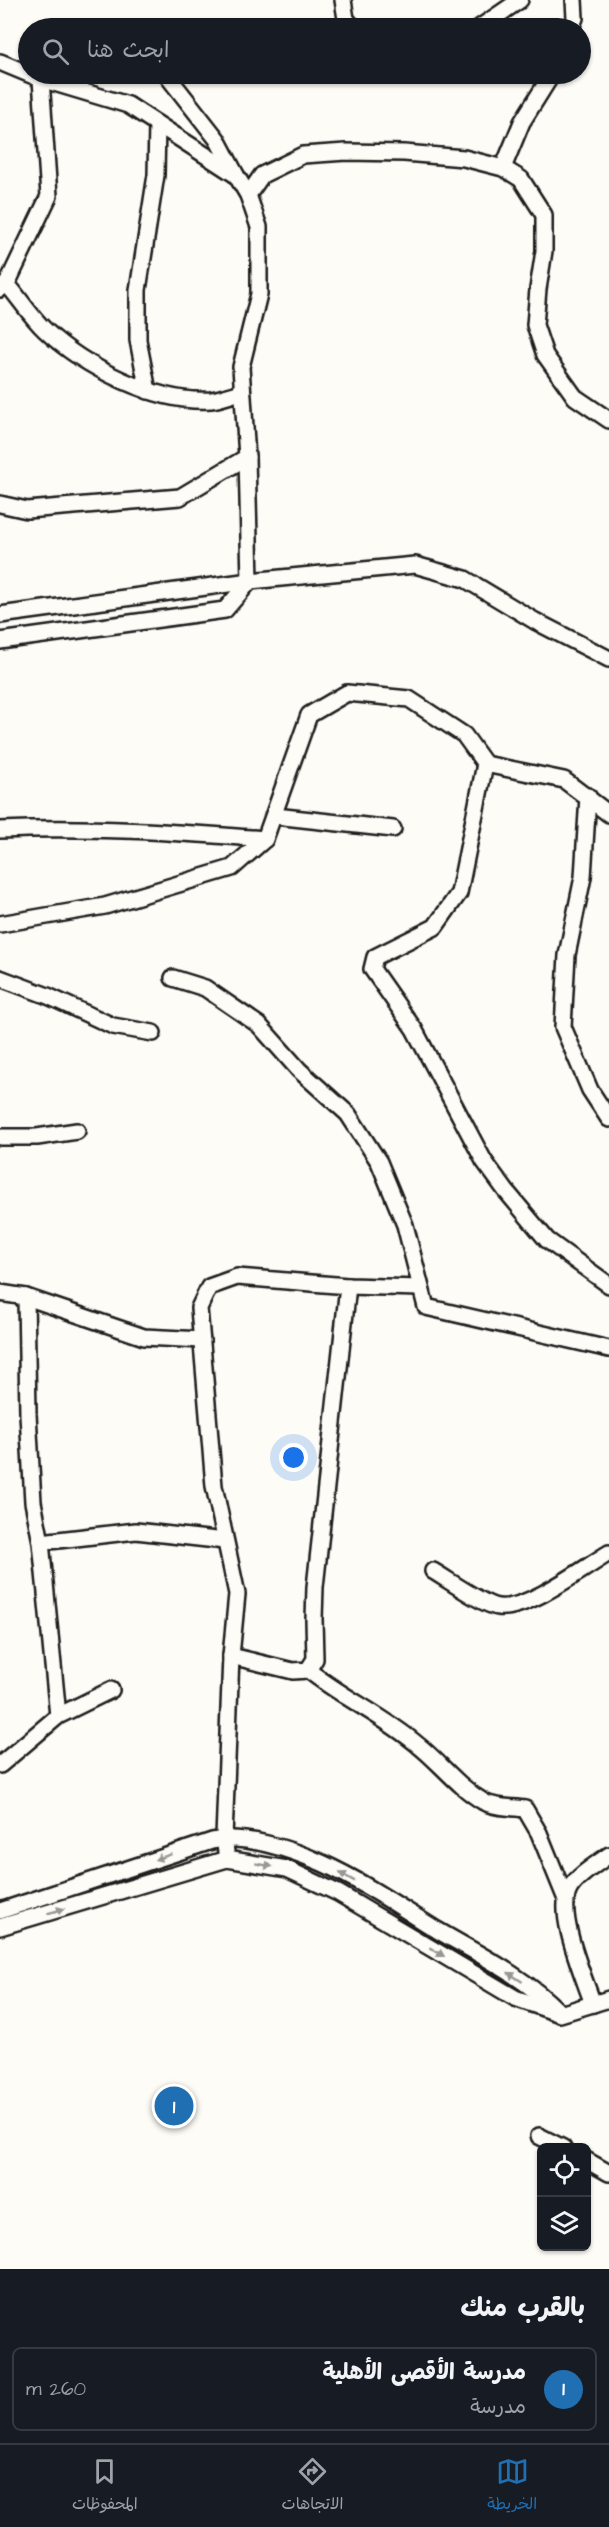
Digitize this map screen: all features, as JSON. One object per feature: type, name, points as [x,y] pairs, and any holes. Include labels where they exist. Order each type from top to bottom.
[{"type":"street","points":[[343,0],[346,18]]},
{"type":"street","points":[[494,18],[520,0]]},
{"type":"street","points":[[574,0],[575,18]]},
{"type":"street","points":[[0,62],[18,69]]},
{"type":"street","points":[[41,84],[49,196],[4,286],[46,330],[84,359],[116,377],[148,391],[176,398],[212,400],[242,392]]},
{"type":"street","points":[[58,84],[128,105],[236,175]]},
{"type":"street","points":[[0,641],[225,610],[250,581],[247,457],[241,368],[259,294],[259,227],[248,195],[217,139],[174,84]]},
{"type":"street","points":[[503,168],[522,122],[546,84]]},
{"type":"street","points":[[148,391],[138,339],[138,290],[156,175],[157,124]]},
{"type":"street","points":[[248,195],[262,175],[303,155],[346,152],[404,153],[464,158],[503,168],[521,179],[544,215],[544,251],[538,289],[536,325],[545,355],[576,397],[609,420]]},
{"type":"street","points":[[0,504],[27,510],[180,497],[247,457]]},
{"type":"street","points":[[0,615],[250,581],[415,565],[433,568],[465,579],[535,621],[609,659]]},
{"type":"street","points":[[0,924],[105,906],[232,868],[265,839],[309,715],[347,693],[410,699],[464,735],[485,764],[564,780],[609,814]]},
{"type":"street","points":[[485,764],[459,893],[435,927],[375,957],[372,969],[414,1029],[484,1161],[501,1184],[547,1240],[609,1285]]},
{"type":"street","points":[[588,796],[583,877],[567,955],[562,1027],[590,1090],[609,1119]]},
{"type":"street","points":[[275,816],[393,829]]},
{"type":"street","points":[[0,830],[64,828],[176,832],[265,839]]},
{"type":"street","points":[[0,978],[48,996],[113,1026],[153,1033]]},
{"type":"street","points":[[173,978],[205,988],[259,1024],[299,1070],[348,1114],[380,1162],[405,1225],[426,1307],[609,1349]]},
{"type":"street","points":[[0,1137],[37,1137],[77,1131]]},
{"type":"street","points":[[227,1859],[224,1838],[231,1656],[237,1594],[214,1486],[199,1308],[209,1287],[237,1277],[348,1286],[420,1288]]},
{"type":"street","points":[[308,1670],[315,1659],[315,1587],[348,1286]]},
{"type":"street","points":[[0,1293],[26,1298],[144,1337],[202,1340]]},
{"type":"street","points":[[26,1298],[28,1414],[33,1502],[41,1542],[58,1716]]},
{"type":"street","points":[[41,1542],[136,1531],[225,1541]]},
{"type":"street","points":[[433,1571],[496,1608],[515,1606],[543,1594],[609,1553]]},
{"type":"street","points":[[231,1656],[293,1671],[308,1670],[336,1692],[388,1722],[420,1746],[444,1772],[486,1803],[525,1809],[539,1833],[565,1897],[566,1917],[592,2004]]},
{"type":"street","points":[[0,1765],[58,1716],[111,1690]]},
{"type":"street","points":[[0,1911],[224,1838],[239,1839],[286,1850],[322,1863],[488,1960],[542,1995],[560,2014]]},
{"type":"street","points":[[565,1897],[571,1885],[609,1855]]},
{"type":"street","points":[[0,1927],[227,1859],[287,1869],[338,1893],[515,1998],[560,2014],[609,1999]]},
{"type":"street","points":[[539,2136],[552,2143]]},
{"type":"street","points":[[591,2163],[609,2174]]},
{"type":"place","name":"مدرسة الأقصى الأهلية","points":[[174,2106]]}]
